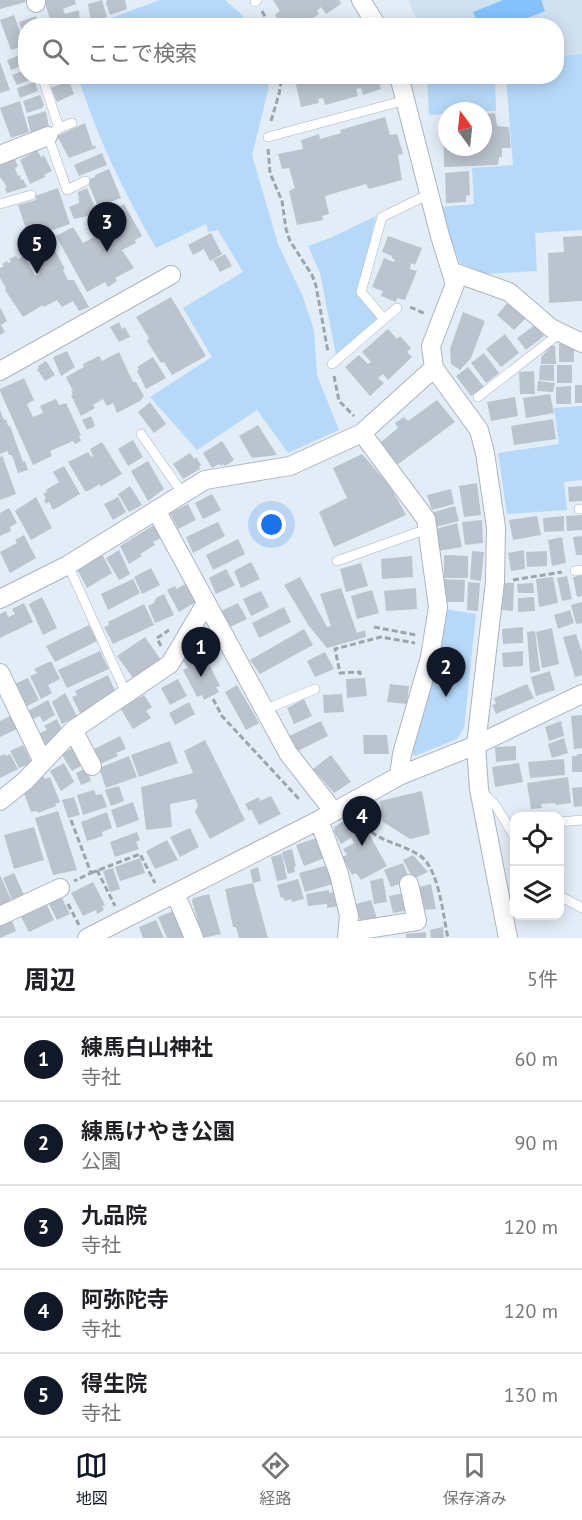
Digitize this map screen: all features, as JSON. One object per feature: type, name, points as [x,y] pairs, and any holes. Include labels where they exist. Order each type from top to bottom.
[{"type":"street","points":[[361,0],[372,18]]},
{"type":"street","points":[[401,84],[440,236],[455,284],[431,346],[434,368],[478,430],[485,453],[496,527],[495,582],[476,746],[479,789],[508,938]]},
{"type":"street","points":[[0,154],[53,132]]},
{"type":"street","points":[[453,272],[509,292],[551,328],[582,344]]},
{"type":"street","points":[[0,371],[171,275]]},
{"type":"street","points":[[0,599],[68,565],[205,480],[290,466],[362,433],[434,368]]},
{"type":"street","points":[[362,433],[426,519],[438,607],[432,642],[402,754],[399,776]]},
{"type":"street","points":[[156,510],[264,710],[326,816],[349,916],[347,935],[417,921],[409,884]]},
{"type":"street","points":[[0,801],[25,781],[73,730],[170,664],[206,603]]},
{"type":"street","points":[[0,673],[43,762]]},
{"type":"street","points":[[87,938],[168,892],[326,816],[399,776],[476,746],[582,694]]},
{"type":"street","points":[[73,730],[92,765]]},
{"type":"street","points":[[0,916],[60,888]]},
{"type":"street","points":[[168,892],[194,938]]},
{"type":"lane","points":[[44,84],[67,190],[85,181]]},
{"type":"lane","points":[[268,138],[406,100]]},
{"type":"lane","points":[[53,132],[72,123]]},
{"type":"lane","points":[[0,204],[32,195]]},
{"type":"lane","points":[[384,320],[361,292],[382,217],[423,197]]},
{"type":"lane","points":[[332,364],[397,308]]},
{"type":"lane","points":[[478,397],[560,333]]},
{"type":"lane","points":[[141,434],[183,494]]},
{"type":"lane","points":[[338,561],[427,529]]},
{"type":"lane","points":[[68,565],[126,693]]},
{"type":"lane","points":[[264,710],[315,689]]},
{"type":"lane","points":[[479,789],[510,824]]},
{"type":"lane","points":[[564,822],[582,820]]},
{"type":"lane","points":[[564,900],[582,908]]},
{"type":"path","points":[[280,84],[268,138],[270,173],[282,201],[290,241],[312,275],[316,286],[339,402],[354,416],[362,433]]},
{"type":"path","points":[[397,308],[406,306],[433,317]]},
{"type":"path","points":[[527,578],[579,570]]},
{"type":"path","points":[[374,627],[432,642]]},
{"type":"path","points":[[360,675],[360,672],[340,673],[335,650],[381,637],[432,642]]},
{"type":"path","points":[[213,699],[222,716],[306,807]]},
{"type":"path","points":[[91,873],[140,854],[168,892]]},
{"type":"path","points":[[97,870],[118,914]]},
{"type":"shaded area","points":[[160,0],[225,0],[244,18],[111,18]]},
{"type":"shaded area","points":[[408,0],[582,0],[582,54],[564,55],[564,18],[416,18]]},
{"type":"shaded area","points":[[582,54],[582,230],[535,233],[537,271],[486,274],[460,263],[448,235],[442,207],[474,204],[472,168],[513,165],[507,84],[564,84],[564,55]]},
{"type":"shaded area","points":[[81,84],[268,84],[252,155],[278,244],[303,297],[314,330],[317,375],[339,430],[288,453],[257,410],[197,450],[150,397],[212,357],[183,308],[243,272],[218,230],[208,232],[206,224],[156,248],[112,164]]},
{"type":"shaded area","points":[[427,84],[495,84],[496,111],[492,111],[492,102],[438,102],[438,114],[429,115]]},
{"type":"shaded area","points":[[376,216],[358,293],[379,320],[336,355],[320,273],[308,246]]},
{"type":"shaded area","points":[[582,406],[582,480],[564,482],[567,510],[507,514],[498,453],[559,444],[554,408]]},
{"type":"shaded area","points":[[444,609],[476,614],[464,728],[457,739],[415,756],[411,752]]},
{"type":"water","points":[[503,0],[541,0],[545,11],[528,18],[476,18],[473,12]]},
{"type":"building","points":[[0,0],[25,0],[26,2],[0,9]]},
{"type":"building","points":[[44,0],[75,0],[76,4],[63,9],[65,14],[79,10],[80,18],[50,18]]},
{"type":"building","points":[[102,0],[107,17],[90,18],[88,4]]},
{"type":"building","points":[[107,0],[125,0],[127,9],[110,15]]},
{"type":"building","points":[[273,0],[339,0],[341,4],[326,14],[321,7],[317,11],[319,14],[313,18],[277,18],[275,15],[280,11]]},
{"type":"building","points":[[14,15],[18,26],[18,48],[11,50],[0,20]]},
{"type":"building","points":[[18,56],[18,67],[11,70],[7,60]]},
{"type":"building","points":[[0,62],[10,90],[0,93]]},
{"type":"building","points":[[18,73],[20,84],[17,85],[12,75]]},
{"type":"building","points":[[36,84],[38,91],[20,98],[17,88]]},
{"type":"building","points":[[61,84],[70,84],[74,94],[57,102],[51,88]]},
{"type":"building","points":[[296,84],[380,84],[381,89],[363,95],[361,88],[356,89],[358,96],[325,105],[323,98],[318,99],[319,103],[301,107]]},
{"type":"building","points":[[40,95],[44,105],[42,108],[27,113],[23,101]]},
{"type":"building","points":[[20,101],[29,132],[11,138],[0,108]]},
{"type":"building","points":[[46,111],[49,127],[31,133],[27,117]]},
{"type":"building","points":[[492,113],[495,113],[497,126],[509,127],[511,148],[502,148],[502,157],[499,157],[498,165],[444,167],[444,156],[492,156]]},
{"type":"building","points":[[385,117],[390,135],[397,134],[403,154],[398,155],[402,180],[369,189],[366,184],[325,196],[329,214],[322,216],[323,220],[297,225],[289,191],[295,188],[289,168],[282,169],[278,154],[303,149],[301,140],[319,134],[320,139],[341,133],[340,130]]},
{"type":"building","points":[[85,123],[93,147],[95,145],[96,148],[69,158],[57,136]]},
{"type":"building","points":[[37,150],[41,157],[44,155],[52,171],[30,184],[20,160]]},
{"type":"building","points":[[102,153],[107,165],[79,176],[74,165]]},
{"type":"building","points":[[14,157],[18,166],[15,168],[18,176],[20,175],[27,187],[7,193],[5,188],[7,187],[0,177],[0,163]]},
{"type":"building","points":[[109,169],[121,198],[98,207],[87,180]]},
{"type":"building","points":[[469,171],[470,195],[466,196],[466,202],[446,203],[445,173]]},
{"type":"building","points":[[58,188],[70,224],[29,238],[18,205],[36,200],[35,196]]},
{"type":"building","points":[[87,188],[96,210],[88,216],[74,219],[69,207],[79,203],[78,192]]},
{"type":"building","points":[[124,204],[142,236],[135,240],[136,243],[122,250],[134,268],[115,278],[117,281],[108,287],[105,282],[87,292],[56,236],[73,227],[83,243],[103,232],[96,220]]},
{"type":"building","points":[[211,233],[222,254],[210,261],[204,249],[193,255],[188,245]]},
{"type":"building","points":[[388,236],[422,248],[415,265],[411,263],[410,269],[417,271],[405,300],[397,298],[396,302],[381,296],[383,291],[372,287],[384,258],[394,262],[395,260],[392,256],[382,252]]},
{"type":"building","points":[[582,236],[582,301],[549,303],[548,253],[564,252],[563,237]]},
{"type":"building","points":[[51,243],[65,269],[63,270],[68,280],[74,280],[89,307],[79,311],[73,301],[62,307],[57,300],[23,317],[5,290],[0,278],[0,268],[7,261],[11,262],[9,259],[24,256],[35,276],[39,274],[28,255]]},
{"type":"building","points":[[225,254],[232,266],[220,272],[213,260]]},
{"type":"building","points":[[171,297],[206,356],[172,375],[147,341],[149,338],[136,317]]},
{"type":"building","points":[[509,301],[527,317],[514,330],[497,315]]},
{"type":"building","points":[[0,307],[7,321],[1,325],[5,332],[0,335]]},
{"type":"building","points":[[463,312],[485,321],[471,358],[460,370],[451,364],[450,349]]},
{"type":"building","points":[[119,322],[122,329],[125,327],[130,337],[119,342],[110,327]]},
{"type":"building","points":[[535,325],[544,336],[526,350],[517,338]]},
{"type":"building","points":[[388,329],[397,339],[400,336],[411,348],[407,352],[412,357],[388,380],[383,374],[378,378],[384,383],[370,396],[345,367],[359,355],[368,364],[371,362],[362,352]]},
{"type":"building","points":[[505,334],[519,353],[501,367],[486,349]]},
{"type":"building","points":[[559,344],[574,344],[574,362],[559,362]]},
{"type":"building","points":[[551,346],[555,346],[556,364],[541,364],[541,357]]},
{"type":"building","points":[[67,351],[75,367],[61,376],[53,357]]},
{"type":"building","points":[[119,352],[133,382],[136,382],[144,396],[140,401],[117,413],[113,403],[107,406],[103,399],[93,405],[95,408],[81,416],[66,377],[84,367],[83,364],[99,356],[102,361]]},
{"type":"building","points":[[484,353],[499,373],[486,383],[471,363]]},
{"type":"building","points":[[153,357],[166,378],[146,389],[137,367]]},
{"type":"building","points":[[46,361],[55,375],[45,381],[37,369]]},
{"type":"building","points":[[540,365],[554,365],[554,381],[539,380]]},
{"type":"building","points":[[557,365],[572,365],[572,383],[557,383]]},
{"type":"building","points":[[468,367],[484,387],[471,396],[456,376]]},
{"type":"building","points":[[534,371],[535,394],[520,394],[519,372]]},
{"type":"building","points":[[24,378],[34,400],[27,404],[33,417],[43,413],[40,406],[56,399],[59,405],[66,403],[81,435],[79,436],[81,441],[75,444],[73,441],[50,451],[52,456],[33,465],[0,391]]},
{"type":"building","points":[[538,381],[555,383],[553,392],[537,391]]},
{"type":"building","points":[[575,385],[582,385],[582,403],[575,403]]},
{"type":"building","points":[[571,386],[571,404],[556,404],[556,387]]},
{"type":"building","points":[[550,394],[554,413],[526,418],[523,398]]},
{"type":"building","points":[[515,397],[518,416],[491,421],[487,402]]},
{"type":"building","points":[[437,400],[455,422],[397,465],[381,442],[398,428],[395,423],[404,417],[408,421]]},
{"type":"building","points":[[150,402],[166,424],[154,433],[138,412]]},
{"type":"building","points":[[0,410],[4,420],[6,419],[10,426],[28,470],[18,473],[12,455],[9,455],[8,451],[0,454]]},
{"type":"building","points":[[91,416],[95,426],[87,430],[82,420]]},
{"type":"building","points":[[553,419],[556,439],[514,445],[511,426]]},
{"type":"building","points":[[258,425],[277,455],[252,458],[239,436]]},
{"type":"building","points":[[133,440],[143,457],[128,466],[118,449]]},
{"type":"building","points":[[222,441],[234,460],[225,466],[219,464],[212,468],[203,453]]},
{"type":"building","points":[[102,442],[122,474],[100,487],[100,484],[85,491],[68,462],[88,452],[91,457],[93,456],[90,449]]},
{"type":"building","points":[[190,453],[201,465],[200,469],[183,479],[173,464]]},
{"type":"building","points":[[362,454],[390,486],[406,515],[334,547],[319,512],[347,498],[333,468]]},
{"type":"building","points":[[2,455],[16,494],[0,500],[0,458]]},
{"type":"building","points":[[148,461],[164,489],[148,501],[131,471]]},
{"type":"building","points":[[64,466],[80,494],[53,510],[49,502],[46,504],[43,494],[59,482],[53,472]]},
{"type":"building","points":[[477,483],[481,515],[464,517],[459,486]]},
{"type":"building","points":[[130,486],[142,505],[129,512],[118,494]]},
{"type":"building","points":[[582,486],[582,501],[569,502],[568,487]]},
{"type":"building","points":[[451,489],[454,504],[432,510],[427,495]]},
{"type":"building","points":[[212,494],[221,510],[203,519],[195,503]]},
{"type":"building","points":[[36,497],[52,528],[31,540],[15,511]]},
{"type":"building","points":[[118,497],[126,512],[113,520],[104,504]]},
{"type":"building","points":[[188,504],[196,520],[178,529],[170,513]]},
{"type":"building","points":[[455,506],[459,521],[436,527],[431,513]]},
{"type":"building","points":[[9,508],[17,523],[10,527],[11,531],[0,536],[0,513]]},
{"type":"building","points":[[582,515],[582,530],[567,531],[566,516]]},
{"type":"building","points":[[537,516],[541,535],[513,540],[509,520]]},
{"type":"building","points":[[564,516],[564,531],[544,532],[543,518]]},
{"type":"building","points":[[482,520],[483,543],[465,545],[462,522]]},
{"type":"building","points":[[218,522],[225,536],[193,553],[186,537]]},
{"type":"building","points":[[457,523],[462,547],[438,551],[436,529]]},
{"type":"building","points":[[154,525],[161,538],[153,542],[155,545],[140,554],[142,556],[129,564],[120,546]]},
{"type":"building","points":[[24,535],[36,558],[10,573],[0,552],[17,543],[15,540]]},
{"type":"building","points":[[582,536],[582,555],[576,555],[573,537]]},
{"type":"building","points":[[562,537],[566,563],[552,566],[548,540]]},
{"type":"building","points":[[238,539],[245,554],[213,570],[206,555]]},
{"type":"building","points":[[119,550],[130,574],[119,580],[106,558]]},
{"type":"building","points":[[524,550],[525,569],[511,571],[508,553]]},
{"type":"building","points":[[472,551],[484,552],[481,581],[470,579]]},
{"type":"building","points":[[547,551],[547,566],[527,567],[526,552]]},
{"type":"building","points":[[102,554],[112,573],[87,588],[77,569]]},
{"type":"building","points":[[444,555],[468,556],[468,578],[444,578]]},
{"type":"building","points":[[412,556],[413,577],[382,579],[381,559]]},
{"type":"building","points":[[251,562],[260,579],[241,588],[234,571]]},
{"type":"building","points":[[361,563],[368,586],[346,592],[340,569]]},
{"type":"building","points":[[151,568],[160,585],[142,594],[134,577]]},
{"type":"building","points":[[226,569],[235,585],[216,594],[209,578]]},
{"type":"building","points":[[582,575],[582,596],[577,597],[573,577]]},
{"type":"building","points":[[567,576],[572,599],[562,601],[557,578]]},
{"type":"building","points":[[300,577],[327,627],[331,626],[320,594],[341,588],[357,633],[365,630],[366,637],[327,648],[309,626],[284,585]]},
{"type":"building","points":[[553,577],[558,603],[539,607],[536,579]]},
{"type":"building","points":[[133,579],[140,593],[108,610],[101,594]]},
{"type":"building","points":[[441,579],[465,580],[464,602],[440,602]]},
{"type":"building","points":[[468,582],[480,583],[478,611],[467,610]]},
{"type":"building","points":[[504,583],[514,583],[513,611],[502,610]]},
{"type":"building","points":[[533,583],[534,593],[518,593],[517,584]]},
{"type":"building","points":[[186,584],[196,602],[179,612],[167,590]]},
{"type":"building","points":[[416,588],[417,609],[386,611],[384,591]]},
{"type":"building","points":[[372,590],[379,613],[357,619],[351,596]]},
{"type":"building","points":[[261,591],[269,607],[251,616],[243,599]]},
{"type":"building","points":[[164,594],[174,615],[155,623],[148,606]]},
{"type":"building","points":[[42,597],[57,628],[43,635],[29,604]]},
{"type":"building","points":[[534,597],[535,611],[518,612],[518,598]]},
{"type":"building","points":[[582,602],[582,623],[576,624],[571,605]]},
{"type":"building","points":[[24,603],[33,622],[0,638],[0,614],[6,611],[8,617],[15,614],[12,609]]},
{"type":"building","points":[[238,603],[247,619],[228,628],[221,611]]},
{"type":"building","points":[[144,604],[154,625],[113,644],[104,627],[109,625],[108,622]]},
{"type":"building","points":[[284,607],[291,622],[259,638],[252,623]]},
{"type":"building","points":[[570,610],[574,623],[558,629],[554,615]]},
{"type":"building","points":[[89,625],[97,641],[55,662],[46,646]]},
{"type":"building","points":[[523,627],[523,643],[503,644],[502,629]]},
{"type":"building","points":[[552,628],[559,664],[542,668],[536,632]]},
{"type":"building","points":[[304,629],[313,645],[260,674],[250,660]]},
{"type":"building","points":[[535,631],[540,671],[530,673],[527,632]]},
{"type":"building","points":[[576,634],[582,652],[582,675],[575,677],[563,637]]},
{"type":"building","points":[[145,637],[161,660],[133,678],[117,656]]},
{"type":"building","points":[[100,651],[109,669],[67,688],[58,670]]},
{"type":"building","points":[[523,651],[523,666],[503,667],[502,653]]},
{"type":"building","points":[[198,652],[202,661],[207,660],[220,686],[216,687],[219,692],[204,700],[202,695],[197,697],[183,670],[188,668],[183,660]]},
{"type":"building","points":[[325,652],[334,669],[315,677],[307,661]]},
{"type":"building","points":[[51,661],[60,679],[48,685],[52,693],[41,699],[30,676],[37,673],[34,669]]},
{"type":"building","points":[[550,671],[555,690],[536,696],[531,677]]},
{"type":"building","points":[[108,675],[116,693],[80,713],[72,697],[77,695],[75,691]]},
{"type":"building","points":[[28,678],[39,700],[23,708],[12,685]]},
{"type":"building","points":[[365,678],[367,696],[347,698],[346,679]]},
{"type":"building","points":[[178,679],[187,696],[170,705],[161,688]]},
{"type":"building","points":[[390,684],[409,686],[407,704],[387,702]]},
{"type":"building","points":[[527,684],[534,698],[496,714],[492,705],[496,704],[494,698]]},
{"type":"building","points":[[237,685],[259,723],[246,730],[225,692]]},
{"type":"building","points":[[65,693],[77,716],[62,724],[52,702]]},
{"type":"building","points":[[342,694],[344,712],[324,713],[323,695]]},
{"type":"building","points":[[144,695],[152,707],[146,711],[151,718],[133,729],[120,708]]},
{"type":"building","points":[[304,699],[312,716],[294,724],[287,708]]},
{"type":"building","points":[[48,700],[55,715],[43,722],[40,716],[30,720],[26,712]]},
{"type":"building","points":[[189,702],[195,714],[175,725],[169,713]]},
{"type":"building","points":[[12,715],[19,728],[0,737],[0,721]]},
{"type":"building","points":[[582,715],[582,748],[574,749],[571,716]]},
{"type":"building","points":[[57,719],[63,732],[59,739],[43,746],[38,734],[47,730],[44,726]]},
{"type":"building","points":[[321,721],[328,736],[296,752],[289,736]]},
{"type":"building","points":[[561,721],[564,736],[549,741],[545,727]]},
{"type":"building","points":[[363,735],[387,735],[389,754],[364,754]]},
{"type":"building","points":[[120,736],[126,749],[116,753],[118,756],[100,764],[94,749]]},
{"type":"building","points":[[564,738],[568,753],[552,758],[548,744]]},
{"type":"building","points":[[205,740],[245,820],[210,839],[195,812],[198,805],[195,799],[170,804],[172,827],[146,830],[141,787],[193,773],[184,751]]},
{"type":"building","points":[[170,741],[178,763],[139,777],[131,755]]},
{"type":"building","points":[[23,745],[32,763],[19,768],[10,751]]},
{"type":"building","points":[[76,745],[86,763],[72,771],[62,755]]},
{"type":"building","points":[[516,746],[516,760],[496,762],[495,747]]},
{"type":"building","points":[[5,754],[6,756],[10,754],[18,769],[0,778],[0,756]]},
{"type":"building","points":[[577,754],[582,754],[582,772],[572,772],[572,756],[577,756]]},
{"type":"building","points":[[331,755],[351,782],[334,793],[313,769]]},
{"type":"building","points":[[129,756],[137,777],[106,788],[99,768]]},
{"type":"building","points":[[564,759],[565,775],[530,778],[528,762]]},
{"type":"building","points":[[64,763],[74,782],[61,791],[50,771]]},
{"type":"building","points":[[519,763],[523,782],[495,787],[492,767]]},
{"type":"building","points":[[86,768],[91,781],[81,785],[76,773]]},
{"type":"building","points":[[43,776],[45,779],[50,777],[60,802],[38,813],[37,811],[31,812],[24,793]]},
{"type":"building","points":[[568,777],[571,803],[541,804],[542,808],[531,809],[527,783]]},
{"type":"building","points":[[119,786],[124,801],[111,806],[105,790]]},
{"type":"building","points":[[582,787],[582,806],[574,807],[572,788]]},
{"type":"building","points":[[94,790],[96,795],[102,794],[107,807],[83,815],[77,795]]},
{"type":"building","points":[[422,791],[430,834],[410,839],[383,822],[380,801]]},
{"type":"building","points":[[271,796],[281,814],[259,825],[251,809],[249,811],[245,804],[259,797],[260,801]]},
{"type":"building","points":[[74,797],[80,815],[68,818],[62,800]]},
{"type":"building","points":[[133,802],[139,820],[117,828],[111,810]]},
{"type":"building","points":[[58,811],[77,870],[53,875],[35,818]]},
{"type":"building","points":[[107,812],[112,828],[102,832],[103,836],[87,841],[81,822]]},
{"type":"building","points":[[351,817],[357,828],[361,826],[369,834],[387,866],[361,880],[356,873],[352,875],[342,857],[347,855],[343,849],[354,843],[351,838],[341,844],[333,830],[334,827]]},
{"type":"building","points":[[34,827],[44,860],[14,869],[4,835]]},
{"type":"building","points":[[190,828],[199,847],[180,857],[170,837]]},
{"type":"building","points":[[137,832],[140,840],[136,842],[139,849],[115,857],[110,842]]},
{"type":"building","points":[[319,837],[327,857],[304,866],[296,845]]},
{"type":"building","points":[[167,840],[178,860],[155,869],[146,851]]},
{"type":"building","points":[[292,849],[296,866],[294,867],[295,872],[288,874],[282,852]]},
{"type":"building","points":[[282,854],[287,879],[277,881],[271,857]]},
{"type":"building","points":[[413,855],[428,872],[413,879],[403,860]]},
{"type":"building","points":[[140,858],[145,873],[120,881],[115,867]]},
{"type":"building","points":[[403,863],[410,880],[391,887],[384,870]]},
{"type":"building","points":[[328,865],[333,884],[305,892],[299,873]]},
{"type":"building","points":[[258,867],[261,881],[253,883],[250,870]]},
{"type":"building","points":[[113,868],[120,889],[110,892],[103,871]]},
{"type":"building","points":[[14,873],[25,897],[13,902],[3,878]]},
{"type":"building","points":[[0,875],[13,904],[0,909]]},
{"type":"building","points":[[383,878],[387,902],[374,904],[370,881]]},
{"type":"building","points":[[298,879],[304,899],[285,901],[283,897],[281,898],[277,885]]},
{"type":"building","points":[[93,882],[105,905],[102,906],[104,910],[97,914],[96,910],[83,916],[71,893]]},
{"type":"building","points":[[253,883],[268,938],[239,938],[236,927],[233,927],[225,889]]},
{"type":"building","points":[[431,884],[436,909],[423,910],[419,887]]},
{"type":"building","points":[[329,890],[329,893],[337,891],[340,906],[327,908],[327,904],[308,906],[306,894]]},
{"type":"building","points":[[59,892],[70,914],[57,920],[46,898]]},
{"type":"building","points":[[405,893],[410,910],[393,913],[389,896]]},
{"type":"building","points":[[209,894],[221,934],[203,938],[192,901],[193,898]]},
{"type":"building","points":[[371,900],[377,918],[360,920],[356,904]]},
{"type":"building","points":[[46,903],[54,920],[29,932],[20,915]]},
{"type":"building","points":[[178,909],[191,938],[167,938],[158,917]]},
{"type":"building","points":[[11,918],[16,931],[0,938],[0,923]]},
{"type":"building","points":[[156,920],[164,938],[143,938],[139,927]]},
{"type":"building","points":[[443,927],[444,938],[431,938],[430,930]]},
{"type":"building","points":[[426,932],[426,938],[406,938],[406,934]]},
{"type":"place","name":"九品院","points":[[107,252]]},
{"type":"place","name":"得生院","points":[[37,274]]},
{"type":"place","name":"練馬白山神社","points":[[201,677]]},
{"type":"place","name":"練馬けやき公園","points":[[446,697]]},
{"type":"place","name":"阿弥陀寺","points":[[362,846]]}]
